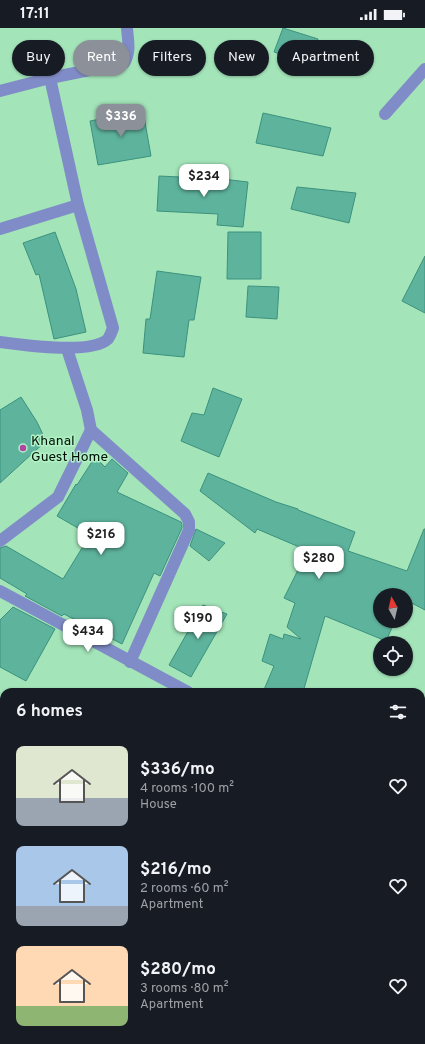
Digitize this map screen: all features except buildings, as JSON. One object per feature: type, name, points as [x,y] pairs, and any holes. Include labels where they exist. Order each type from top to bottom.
[{"type":"street","points":[[0,92],[50,78],[119,66],[124,63],[128,57],[129,49],[127,28]]},
{"type":"street","points":[[386,114],[425,69]]},
{"type":"street","points":[[0,342],[67,349],[100,344],[108,338],[113,328],[78,205],[50,78]]},
{"type":"street","points":[[0,229],[78,205]]},
{"type":"street","points":[[67,349],[87,410],[91,430],[185,514],[189,522],[189,530],[130,662]]},
{"type":"street","points":[[0,540],[58,497],[91,430]]},
{"type":"street","points":[[0,591],[180,688]]},
{"type":"place","name":"Khanal Guest Home","points":[[23,448]]}]
